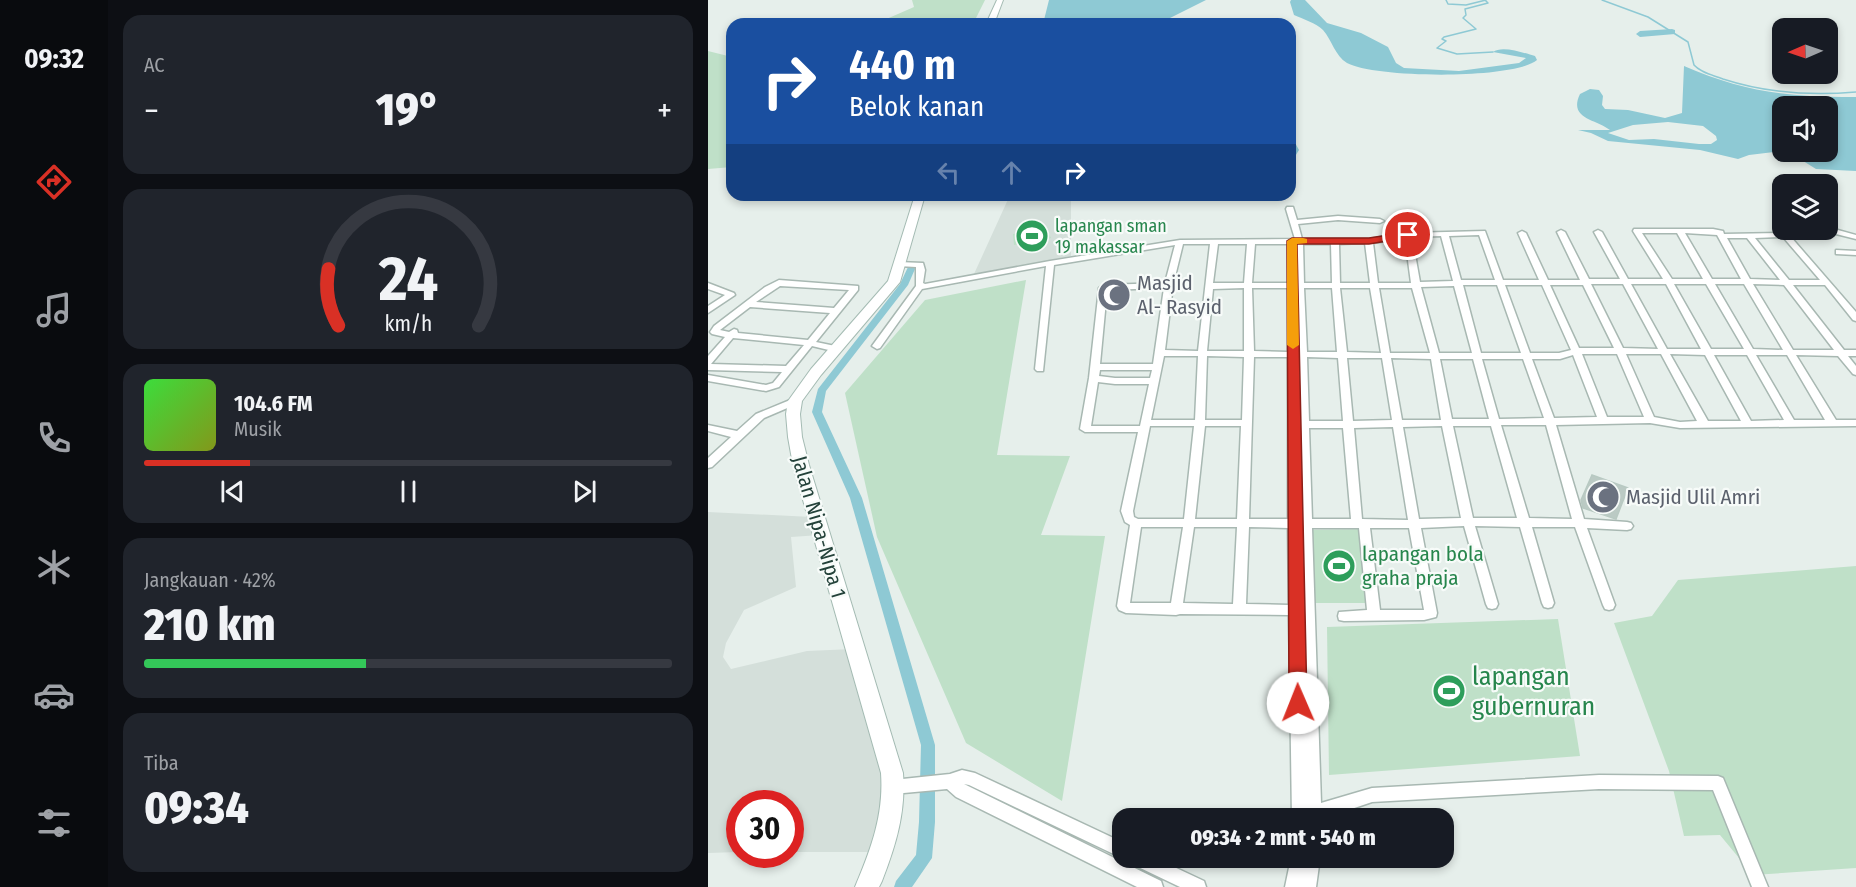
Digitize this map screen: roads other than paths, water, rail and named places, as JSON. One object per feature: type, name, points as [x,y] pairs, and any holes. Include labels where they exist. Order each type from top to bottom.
[{"type":"street","points":[[992,18],[1000,0]]},
{"type":"street","points":[[708,464],[765,412],[795,401],[886,293],[901,264],[918,201]]},
{"type":"street","points":[[1290,209],[1295,222],[1309,808]]},
{"type":"street","points":[[1295,222],[1338,218],[1380,221]]},
{"type":"street","points":[[1748,425],[1668,281],[1637,231],[1716,231],[1722,236],[1746,281],[1833,424]]},
{"type":"street","points":[[1680,231],[1747,351],[1792,425]]},
{"type":"street","points":[[1562,232],[1620,351],[1650,420]]},
{"type":"street","points":[[1598,232],[1704,424]]},
{"type":"street","points":[[1838,232],[1856,237]]},
{"type":"street","points":[[920,286],[930,287],[1050,263],[1180,242],[1369,241],[1408,235],[1482,233],[1550,422],[1579,523],[1609,605]]},
{"type":"street","points":[[1522,233],[1576,351],[1603,421]]},
{"type":"street","points":[[1444,234],[1523,522],[1548,603]]},
{"type":"street","points":[[1408,235],[1416,285],[1435,356],[1468,522],[1492,604]]},
{"type":"street","points":[[1722,236],[1772,235]]},
{"type":"street","points":[[1750,236],[1856,372]]},
{"type":"street","points":[[1789,240],[1856,318]]},
{"type":"street","points":[[1176,610],[1189,524],[1200,423],[1202,352],[1214,241]]},
{"type":"street","points":[[1239,610],[1251,241]]},
{"type":"street","points":[[1335,241],[1336,285],[1348,424],[1374,616]]},
{"type":"street","points":[[1344,616],[1431,613],[1397,424],[1369,241]]},
{"type":"street","points":[[1180,242],[1168,285],[1160,353],[1127,511],[1129,519],[1136,523],[1189,524],[1523,522],[1627,526]]},
{"type":"street","points":[[1839,252],[1856,253]]},
{"type":"street","points":[[1040,369],[1050,263]]},
{"type":"street","points":[[877,346],[920,286],[920,265],[901,264]]},
{"type":"street","points":[[1208,286],[1707,280],[1827,283]]},
{"type":"street","points":[[708,378],[771,388],[814,339],[855,286],[779,283],[747,304],[715,330],[715,333],[814,339],[840,345]]},
{"type":"street","points":[[1168,285],[1103,287],[1085,429],[1246,423]]},
{"type":"street","points":[[708,286],[729,292],[730,297],[708,309]]},
{"type":"street","points":[[747,304],[835,311]]},
{"type":"street","points":[[708,362],[729,334]]},
{"type":"street","points":[[1160,353],[1249,352],[1387,356],[1560,356],[1576,351],[1856,353]]},
{"type":"street","points":[[708,367],[789,369]]},
{"type":"street","points":[[1094,372],[1156,367]]},
{"type":"street","points":[[1094,372],[1106,380],[1154,381]]},
{"type":"street","name":"Jalan Nipa-Nipa 1","points":[[795,401],[793,414],[795,436],[801,465],[892,773],[891,822],[887,841],[867,887]]},
{"type":"street","points":[[1298,425],[1650,420],[1680,425],[1856,423]]},
{"type":"street","points":[[708,428],[739,435]]},
{"type":"street","points":[[1136,523],[1123,606],[1130,609],[1296,610]]},
{"type":"street","points":[[1301,524],[1296,610],[1308,808]]},
{"type":"street","points":[[893,787],[962,777],[982,783],[1112,845]]},
{"type":"street","points":[[946,781],[961,792],[1155,887]]},
{"type":"street","points":[[1335,808],[1372,795],[1599,782],[1718,783],[1760,887]]},
{"type":"street","points":[[1159,868],[1198,887]]},
{"type":"street","points":[[1293,887],[1297,868]]},
{"type":"street","points":[[1308,887],[1311,868]]},
{"type":"water","points":[[1049,0],[1206,0],[1170,18],[1044,18]]},
{"type":"water","points":[[1291,0],[1305,0],[1327,23],[1361,33],[1388,47],[1396,63],[1404,68],[1459,71],[1519,63],[1526,58],[1493,52],[1502,49],[1535,56],[1537,60],[1501,71],[1473,74],[1413,74],[1362,68],[1343,60],[1320,28],[1294,15]]},
{"type":"water","points":[[1684,66],[1727,82],[1768,92],[1811,96],[1772,96],[1772,152],[1738,159],[1700,150],[1608,141],[1578,130],[1610,130],[1585,117],[1578,109],[1577,102],[1580,94],[1590,89],[1599,90],[1603,96],[1602,105],[1605,109],[1628,110],[1665,118],[1682,113]],"holes":[[[1668,122],[1703,126],[1716,136],[1717,140],[1711,144],[1654,139],[1629,140],[1608,133],[1633,125]]]},
{"type":"water","points":[[1838,97],[1856,97],[1856,171],[1816,169],[1805,162],[1838,162]]},
{"type":"waterway","points":[[1446,0],[1448,4],[1466,5],[1485,0]]},
{"type":"waterway","points":[[1485,0],[1488,3],[1465,9],[1466,15],[1463,18],[1476,29],[1444,37],[1442,39],[1446,41],[1437,48],[1457,54],[1493,52]]},
{"type":"waterway","points":[[1602,0],[1648,17],[1688,42],[1694,65],[1711,75],[1739,84],[1772,90],[1822,94],[1856,92]]},
{"type":"waterway","points":[[1640,34],[1672,32]]},
{"type":"waterway","points":[[902,887],[924,858],[928,745],[856,498],[817,412],[821,391],[904,285],[911,269]]},
{"type":"place","name":"lapangan sman 19 makassar","points":[[1032,236]]},
{"type":"place","name":"Masjid Al- Rasyid","points":[[1114,295]]},
{"type":"place","name":"Masjid Ulil Amri","points":[[1603,497]]},
{"type":"place","name":"lapangan bola graha praja","points":[[1339,566]]},
{"type":"place","name":"lapangan gubernuran","points":[[1449,691]]}]
